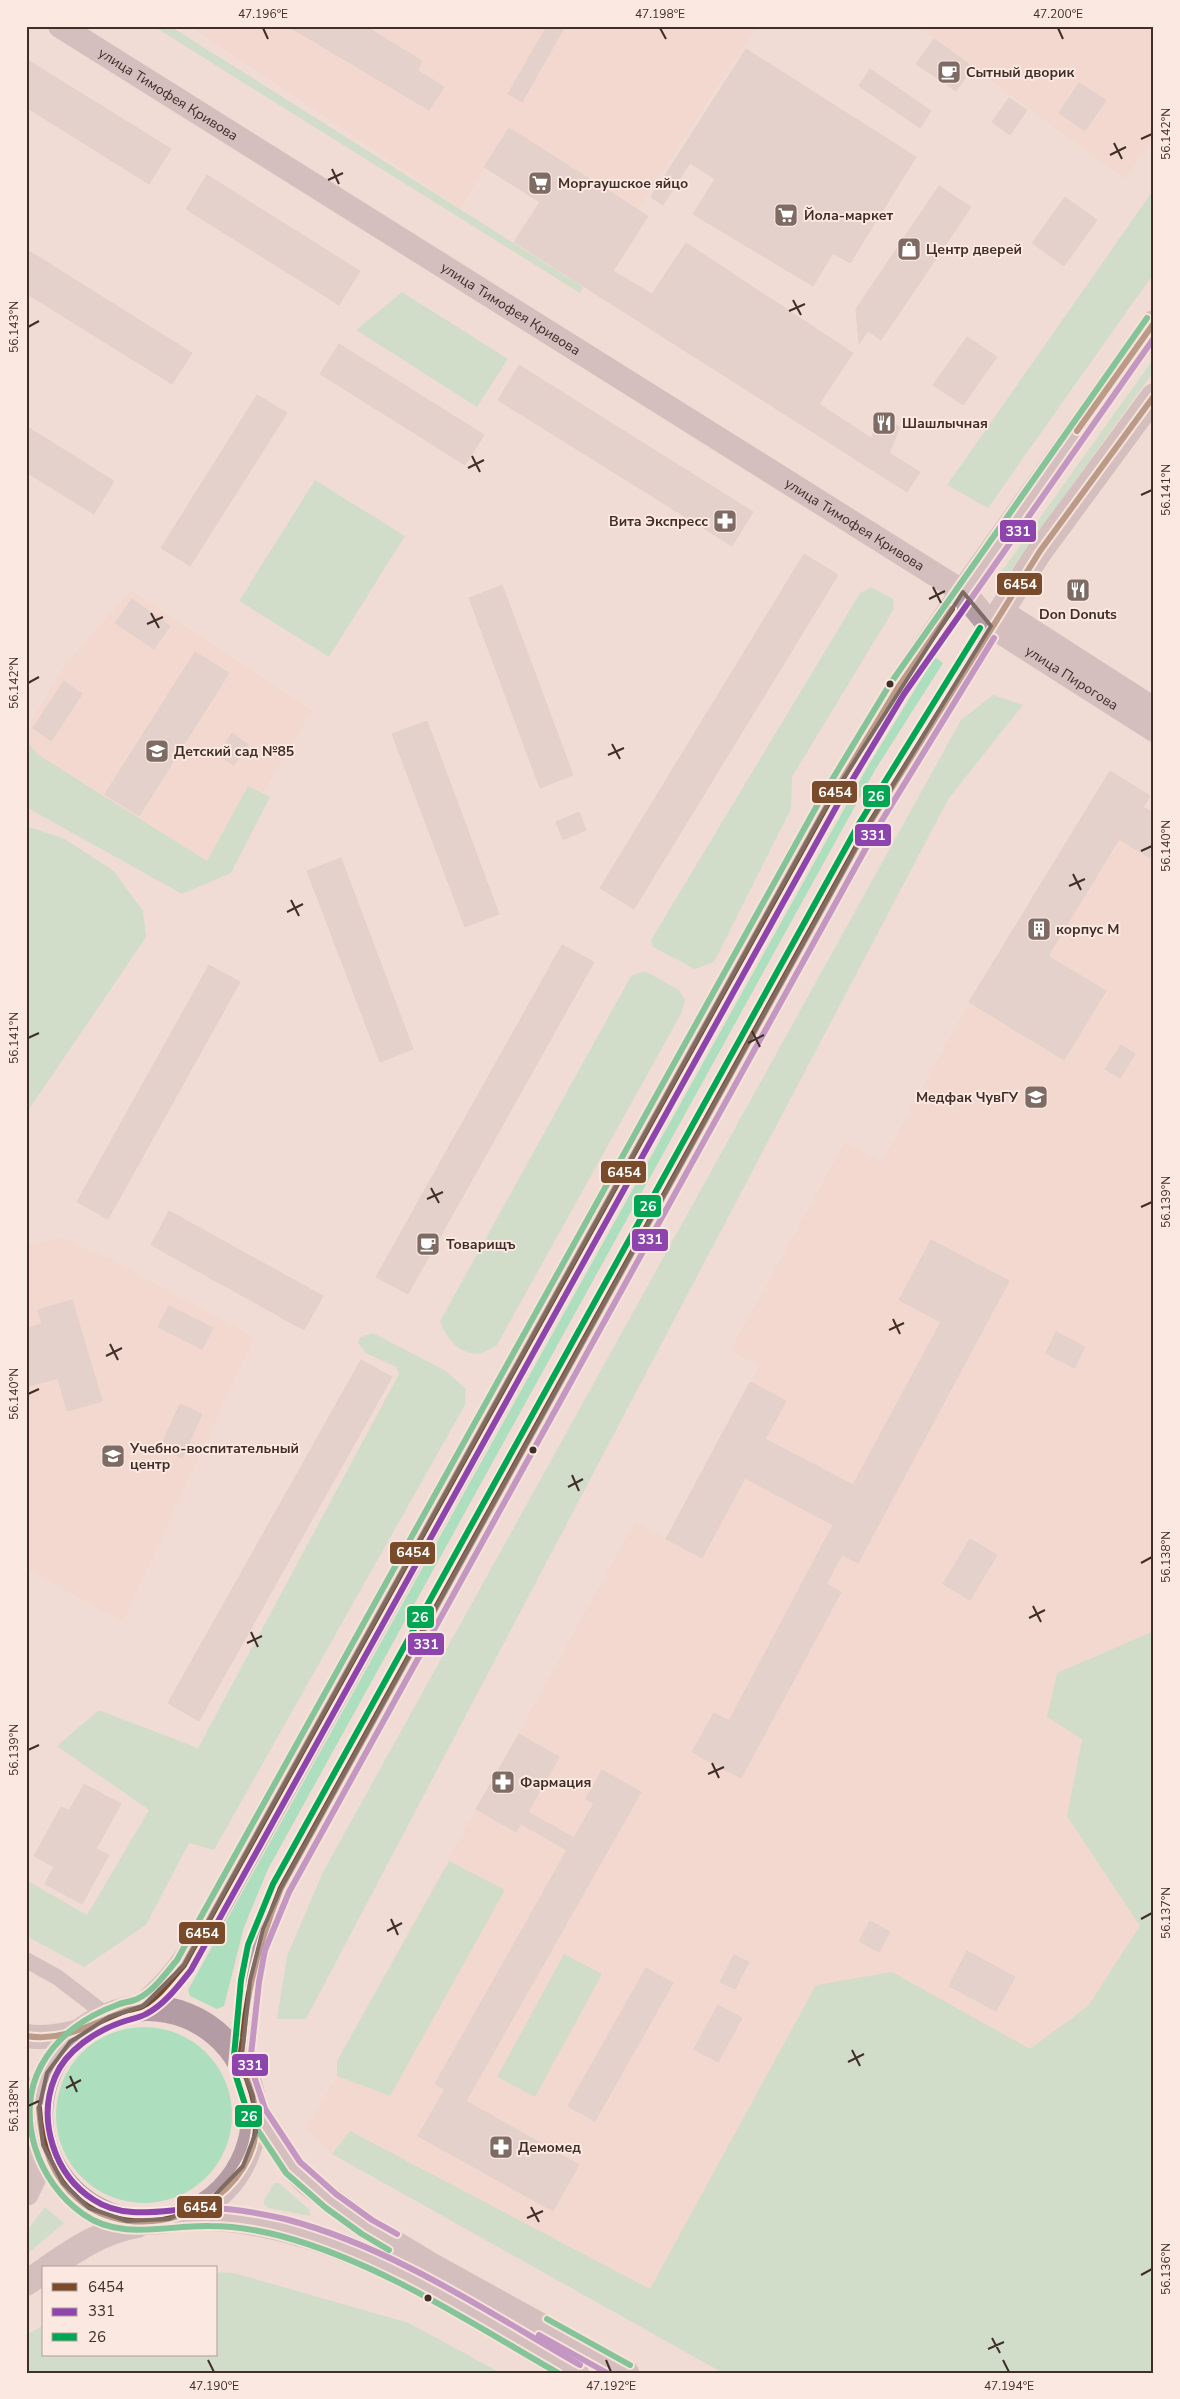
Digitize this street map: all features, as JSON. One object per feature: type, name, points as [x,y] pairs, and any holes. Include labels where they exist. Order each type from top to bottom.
[{"type":"main road","points":[[143,2006],[165,2008],[206,2025],[220,2036],[241,2065],[253,2096],[256,2113],[256,2132],[251,2152],[230,2183],[192,2209],[158,2221],[106,2217],[89,2208],[63,2182],[43,2145],[33,2098],[56,2057],[70,2042],[86,2030],[110,2017],[143,2006],[168,1984],[184,1965],[831,798],[897,689],[963,592],[1154,323]]},
{"type":"main road","points":[[241,2065],[247,2006],[257,1947],[281,1888],[868,826],[996,618],[1040,551],[1154,396]]},
{"type":"main road","points":[[963,592],[996,618]]},
{"type":"main road","points":[[256,2113],[293,2168],[308,2183],[367,2227],[626,2373]]},
{"type":"main road","points":[[26,2194],[38,2168],[43,2145]]},
{"type":"main road","points":[[51,2266],[84,2244],[104,2234],[158,2221],[207,2217],[241,2220],[283,2228],[322,2240],[363,2257],[433,2292],[576,2373]]},
{"type":"main road","points":[[26,2283],[42,2272]]},
{"type":"street","name":"улица Тимофея Кривова","points":[[60,26],[963,592]]},
{"type":"street","name":"улица Пирогова","points":[[996,618],[1092,681],[1154,730]]},
{"type":"street","name":"улица Пирогова","points":[[1092,681],[1154,709]]},
{"type":"street","points":[[26,1960],[57,1977],[110,2017]]},
{"type":"street","points":[[26,2036],[38,2038],[69,2035],[86,2030]]},
{"type":"highlighted area","points":[[963,592],[991,626],[868,826],[281,1888],[263,1929],[250,1981],[241,2065],[253,2096],[256,2132],[243,2166],[212,2198],[169,2219],[127,2221],[89,2208],[63,2183],[43,2145],[39,2108],[47,2073],[70,2042],[109,2017],[143,2006],[184,1965],[831,798]]},
{"type":"shaded area","points":[[189,26],[757,26],[638,209],[509,128],[461,208]]},
{"type":"shaded area","points":[[916,26],[1154,26],[1154,137],[1125,179]]},
{"type":"shaded area","name":"Детский сад №85","points":[[131,590],[312,711],[209,882],[26,772],[26,730],[66,663]]},
{"type":"shaded area","points":[[1110,771],[1150,796],[1143,807],[1154,813],[1154,1963],[723,2373],[332,2154],[306,2126],[337,2077],[337,2061],[635,1522],[666,1538],[759,1366],[730,1351],[845,1142],[882,1162],[969,1002]]},
{"type":"shaded area","name":"Учебно-воспитательный центр","points":[[62,1238],[114,1261],[254,1337],[123,1622],[26,1568],[26,1246]]},
{"type":"green space","points":[[153,26],[170,26],[583,287],[580,293]]},
{"type":"green space","points":[[1154,189],[1154,273],[988,508],[947,485]]},
{"type":"green space","points":[[402,292],[508,359],[477,407],[356,330]]},
{"type":"green space","points":[[1154,358],[1154,371],[1005,579],[999,575]]},
{"type":"green space","points":[[315,480],[405,536],[329,657],[239,601]]},
{"type":"green space","points":[[871,587],[893,599],[894,609],[792,777],[791,809],[714,962],[695,969],[653,947],[651,940],[860,593]]},
{"type":"green space","points":[[935,657],[943,663],[875,770],[268,1869],[244,1927],[224,2006],[217,2009],[190,1996],[188,1990],[868,766]]},
{"type":"green space","points":[[993,695],[1023,705],[949,798],[306,2019],[277,2019],[287,1956],[323,1872],[961,720]]},
{"type":"green space","points":[[26,739],[37,754],[207,861],[248,786],[270,797],[231,873],[182,894],[26,807]]},
{"type":"green space","points":[[26,826],[63,838],[114,871],[143,911],[146,937],[26,1114]]},
{"type":"green space","points":[[645,971],[679,990],[685,1000],[682,1012],[497,1345],[479,1354],[465,1351],[449,1339],[440,1321],[631,976]]},
{"type":"green space","points":[[373,1333],[446,1371],[466,1389],[465,1405],[214,1850],[189,1843],[146,1925],[84,1967],[26,1936],[26,1880],[87,1915],[149,1810],[57,1746],[99,1710],[198,1748],[399,1374],[396,1367],[366,1353],[358,1343],[360,1337]]},
{"type":"green space","points":[[1154,1631],[1154,2373],[723,2373],[332,2154],[350,2131],[650,2289],[816,1985],[892,1972],[1030,2049],[1088,2006],[1140,1926],[1067,1816],[1082,1739],[1047,1717],[1057,1673]]},
{"type":"green space","points":[[449,1861],[505,1890],[390,2096],[337,2076],[337,2061]]},
{"type":"green space","points":[[564,1954],[602,1974],[535,2097],[497,2077]]},
{"type":"green space","points":[[135,2027],[153,2027],[186,2037],[212,2059],[222,2073],[228,2089],[232,2115],[228,2141],[222,2157],[200,2183],[186,2193],[170,2199],[153,2203],[135,2203],[102,2193],[76,2171],[66,2157],[60,2141],[56,2124],[56,2106],[66,2073],[88,2047],[102,2037],[118,2031]]},
{"type":"green space","points":[[274,2183],[279,2183],[310,2210],[310,2216],[268,2208],[264,2204],[264,2200]]},
{"type":"green space","points":[[45,2207],[64,2223],[26,2255],[26,2232]]},
{"type":"green space","points":[[218,2272],[234,2273],[409,2323],[501,2373],[26,2373],[26,2335],[42,2326],[42,2356],[218,2356]]},
{"type":"building","points":[[288,26],[365,26],[422,61],[417,70],[444,87],[429,110]]},
{"type":"building","points":[[547,26],[565,26],[522,102],[508,94]]},
{"type":"building","points":[[934,39],[973,67],[956,91],[916,64]]},
{"type":"building","points":[[746,49],[916,157],[850,263],[833,253],[813,286],[693,214],[715,179],[690,163],[663,205],[651,197]]},
{"type":"building","points":[[26,59],[171,149],[149,184],[26,107]]},
{"type":"building","points":[[870,69],[931,111],[920,128],[859,86]]},
{"type":"building","points":[[1079,83],[1106,100],[1085,131],[1059,113]]},
{"type":"building","points":[[1009,98],[1027,110],[1010,135],[992,122]]},
{"type":"building","points":[[509,128],[648,216],[613,271],[652,294],[686,243],[853,353],[819,404],[871,438],[881,417],[900,427],[889,453],[920,472],[907,492],[514,242],[540,202],[484,167]]},
{"type":"building","points":[[207,175],[360,271],[339,305],[186,209]]},
{"type":"building","points":[[939,186],[971,207],[881,340],[868,331],[859,344],[856,309]]},
{"type":"building","points":[[1065,197],[1097,220],[1064,266],[1032,243]]},
{"type":"building","points":[[26,249],[192,353],[172,384],[26,293]]},
{"type":"building","points":[[967,337],[997,357],[963,405],[933,385]]},
{"type":"building","points":[[339,344],[484,435],[465,465],[320,374]]},
{"type":"building","points":[[519,365],[753,512],[732,546],[498,400]]},
{"type":"building","points":[[257,395],[287,413],[190,566],[161,548]]},
{"type":"building","points":[[26,426],[114,481],[94,514],[26,472]]},
{"type":"building","points":[[804,554],[838,575],[634,909],[600,888]]},
{"type":"building","points":[[502,585],[573,775],[540,788],[469,598]]},
{"type":"building","points":[[132,599],[170,626],[154,649],[115,623]]},
{"type":"building","points":[[195,652],[229,673],[139,816],[105,794]]},
{"type":"building","points":[[64,681],[82,694],[51,741],[33,728]]},
{"type":"building","points":[[427,721],[499,914],[465,927],[392,734]]},
{"type":"building","points":[[232,733],[248,744],[234,765],[218,755]]},
{"type":"building","name":"корпус М","points":[[1110,771],[1150,796],[1143,807],[1154,813],[1154,860],[1119,839],[1048,956],[1106,991],[1064,1060],[969,1002]]},
{"type":"building","points":[[579,812],[586,830],[563,840],[556,822]]},
{"type":"building","points":[[341,858],[413,1049],[380,1062],[307,871]]},
{"type":"building","points":[[562,945],[594,962],[408,1294],[376,1277]]},
{"type":"building","points":[[209,965],[240,982],[108,1219],[77,1202]]},
{"type":"building","points":[[1121,1045],[1135,1054],[1120,1078],[1105,1069]]},
{"type":"building","points":[[169,1211],[323,1296],[304,1330],[151,1245]]},
{"type":"building","points":[[931,1240],[1009,1281],[858,1563],[842,1555],[826,1584],[841,1592],[741,1778],[692,1752],[714,1713],[729,1721],[833,1525],[745,1478],[702,1558],[666,1539],[750,1382],[786,1401],[765,1439],[853,1485],[941,1322],[899,1300]]},
{"type":"building","points":[[72,1300],[102,1401],[67,1411],[58,1378],[26,1387],[26,1329],[42,1324],[38,1310]]},
{"type":"building","points":[[169,1306],[213,1328],[202,1349],[158,1327]]},
{"type":"building","points":[[1056,1332],[1085,1347],[1074,1368],[1046,1353]]},
{"type":"building","points":[[361,1360],[392,1377],[199,1721],[168,1703]]},
{"type":"building","points":[[180,1404],[202,1414],[182,1458],[160,1448]]},
{"type":"building","points":[[970,1539],[997,1555],[970,1600],[943,1584]]},
{"type":"building","points":[[519,1734],[559,1757],[528,1812],[574,1838],[594,1803],[586,1799],[602,1770],[641,1792],[466,2101],[579,2165],[553,2211],[418,2136],[445,2089],[435,2084],[567,1850],[521,1824],[516,1832],[476,1809]]},
{"type":"building","points":[[84,1784],[121,1804],[96,1849],[109,1855],[82,1904],[45,1884],[54,1867],[34,1856],[61,1807],[69,1811]]},
{"type":"building","points":[[870,1921],[890,1932],[879,1952],[859,1941]]},
{"type":"building","points":[[967,1951],[1015,1977],[996,2011],[949,1986]]},
{"type":"building","points":[[734,1955],[749,1962],[735,1989],[720,1982]]},
{"type":"building","points":[[646,1968],[673,1983],[595,2121],[568,2106]]},
{"type":"building","points":[[718,2005],[742,2018],[718,2062],[694,2049]]},
{"type":"transit line","name":"26","points":[[558,2373],[424,2296],[354,2262],[318,2248],[281,2236],[254,2230],[209,2226],[144,2230],[112,2227],[97,2222],[67,2201],[43,2167],[35,2147],[31,2127],[30,2106],[33,2085],[41,2066],[55,2045],[73,2028],[94,2015],[143,1996],[159,1982],[177,1960],[824,793],[890,684],[1147,318]]},
{"type":"transit line","name":"6454","points":[[1077,431],[1154,323]]},
{"type":"transit line","name":"331","points":[[580,2365],[474,2302],[401,2263],[325,2231],[285,2219],[236,2210],[206,2208],[134,2212],[120,2211],[107,2207],[80,2189],[68,2176],[59,2161],[49,2128],[50,2094],[60,2067],[74,2050],[92,2036],[153,2010],[171,1994],[191,1970],[839,802],[904,694],[1154,338]]},
{"type":"transit line","name":"6454","points":[[39,2108],[42,2134],[54,2169],[78,2199],[101,2213],[127,2220],[154,2221],[180,2216],[205,2204],[227,2188],[244,2167],[254,2142],[256,2127],[253,2097],[241,2064],[245,2018],[256,1961],[281,1888],[868,826],[1040,551],[1154,396]]},
{"type":"transit line","name":"6454","points":[[26,2036],[53,2036],[77,2031],[125,2011],[141,2007],[160,1993],[184,1965],[831,798],[897,689],[952,609]]},
{"type":"transit line","name":"26","points":[[389,2250],[362,2234],[326,2208],[286,2173],[249,2117],[233,2067],[241,1980],[248,1945],[273,1884],[860,822],[980,628]]},
{"type":"transit line","name":"331","points":[[397,2234],[372,2220],[336,2194],[300,2162],[265,2109],[250,2064],[259,1982],[265,1950],[289,1892],[876,830],[994,638]]},
{"type":"transit line","name":"26","points":[[547,2319],[630,2365]]},
{"type":"transit line","name":"331","points":[[539,2335],[607,2373]]},
{"type":"place","name":"Сытный дворик","points":[[949,72]]},
{"type":"place","name":"Моргаушское яйцо","points":[[540,183]]},
{"type":"place","name":"Йола-маркет","points":[[786,215]]},
{"type":"place","name":"Центр дверей","points":[[909,249]]},
{"type":"place","name":"Шашлычная","points":[[884,423]]},
{"type":"place","name":"Вита Экспресс","points":[[725,521]]},
{"type":"place","name":"Don Donuts","points":[[1078,590]]},
{"type":"place","name":"Детский сад №85","points":[[157,751]]},
{"type":"place","name":"корпус М","points":[[1039,929]]},
{"type":"place","name":"Медфак ЧувГУ","points":[[1036,1097]]},
{"type":"place","name":"Товарищъ","points":[[428,1244]]},
{"type":"place","name":"Учебно-воспитательный центр","points":[[113,1456]]},
{"type":"place","name":"Фармация","points":[[503,1782]]},
{"type":"place","name":"Демомед","points":[[501,2147]]}]
